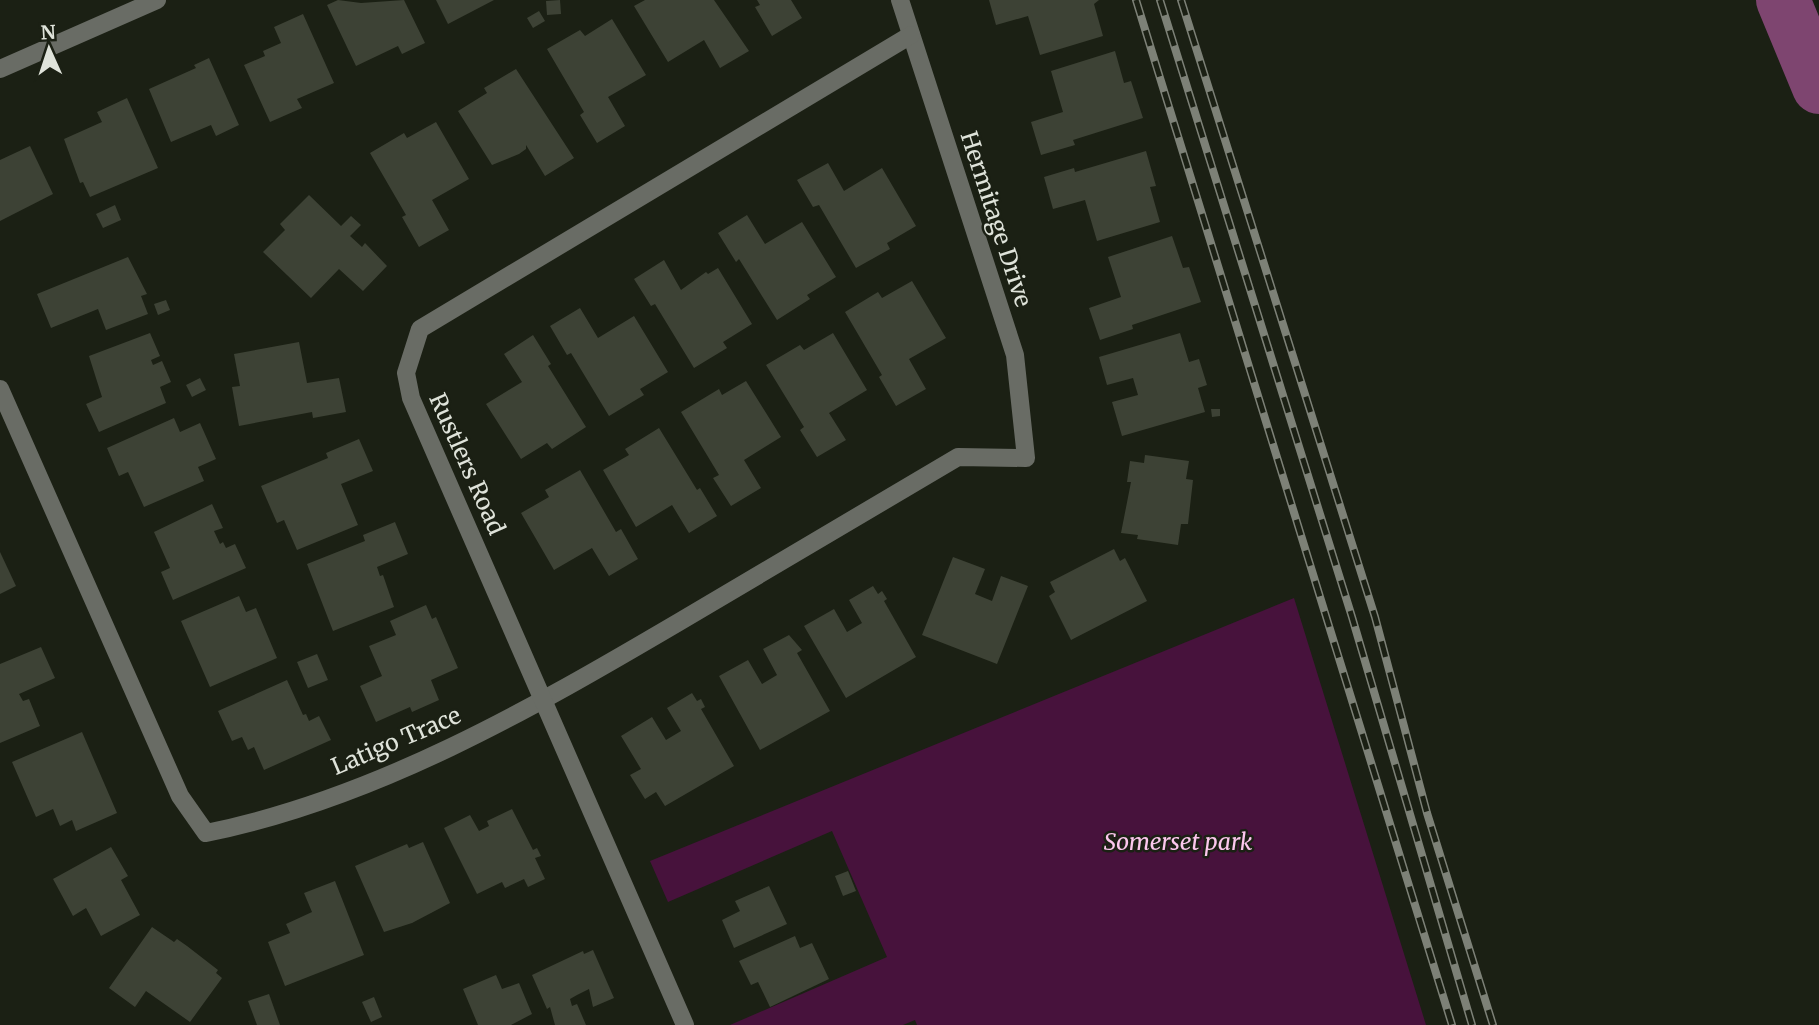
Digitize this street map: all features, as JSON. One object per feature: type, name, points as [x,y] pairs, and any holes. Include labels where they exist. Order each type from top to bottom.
[{"type":"street","points":[[0,69],[157,0]]},
{"type":"street","name":"Hermitage Drive","points":[[900,0],[1015,355],[1026,458]]},
{"type":"street","name":"Rustlers Road","points":[[685,1025],[411,398],[407,373],[420,329],[911,35]]},
{"type":"street","name":"Latigo Trace","points":[[0,389],[180,796],[206,832],[257,822],[418,763],[545,701],[958,457],[1026,458]]},
{"type":"green space","name":"Somerset park","points":[[1294,598],[1426,1025],[917,1025],[915,1020],[903,1025],[730,1025],[887,957],[832,831],[668,902],[650,861]]},
{"type":"building","points":[[338,0],[361,3],[404,0],[425,43],[402,54],[398,46],[356,66],[327,5]]},
{"type":"building","points":[[436,0],[494,0],[448,24]]},
{"type":"building","points":[[560,0],[561,14],[547,15],[546,1]]},
{"type":"building","points":[[645,0],[714,0],[749,51],[720,68],[704,40],[668,62],[634,6]]},
{"type":"building","points":[[757,0],[791,0],[802,18],[772,36],[755,7],[760,5]]},
{"type":"building","points":[[989,0],[1099,0],[1094,4],[1103,36],[1040,55],[1028,16],[996,25]]},
{"type":"building","points":[[539,11],[545,21],[533,28],[527,18]]},
{"type":"building","points":[[303,14],[334,83],[297,99],[302,108],[270,122],[244,65],[265,56],[263,51],[281,43],[274,27]]},
{"type":"building","points":[[612,19],[646,75],[608,97],[625,126],[597,143],[580,115],[584,112],[547,49],[580,30],[585,36]]},
{"type":"building","points":[[1115,51],[1124,83],[1131,81],[1143,118],[1073,140],[1075,145],[1041,155],[1031,122],[1063,112],[1051,71]]},
{"type":"building","points":[[209,58],[239,125],[216,136],[211,125],[171,142],[149,89],[196,68],[194,65]]},
{"type":"building","points":[[516,69],[574,158],[545,176],[526,145],[526,149],[519,154],[492,165],[458,111],[487,93],[484,88]]},
{"type":"building","points":[[127,98],[158,168],[90,197],[83,182],[80,183],[64,139],[102,122],[97,112]]},
{"type":"building","points":[[436,122],[469,179],[432,200],[449,230],[419,247],[402,217],[406,215],[370,153],[404,133],[407,138]]},
{"type":"building","points":[[30,146],[53,194],[0,221],[0,160]]},
{"type":"building","points":[[1146,151],[1156,186],[1150,187],[1160,222],[1097,241],[1085,200],[1053,209],[1044,177],[1074,168],[1075,172]]},
{"type":"building","points":[[828,163],[844,191],[882,168],[916,226],[887,243],[890,249],[856,268],[819,205],[813,207],[797,180]]},
{"type":"building","points":[[309,195],[341,226],[351,216],[361,225],[350,236],[362,247],[365,243],[387,266],[363,291],[339,269],[311,298],[263,252],[285,230],[280,224]]},
{"type":"building","points":[[115,205],[121,220],[103,228],[96,214]]},
{"type":"building","points":[[747,215],[765,244],[802,222],[836,277],[807,295],[810,299],[777,320],[739,259],[736,262],[718,233]]},
{"type":"building","points":[[1172,236],[1183,268],[1189,267],[1201,302],[1132,325],[1133,329],[1100,340],[1089,308],[1121,297],[1108,257]]},
{"type":"building","points":[[128,257],[147,294],[141,296],[148,314],[106,330],[98,309],[51,328],[37,294]]},
{"type":"building","points":[[664,260],[681,290],[706,272],[708,274],[718,268],[752,324],[723,342],[727,348],[694,368],[655,304],[651,306],[634,279]]},
{"type":"building","points":[[912,281],[946,338],[909,359],[926,389],[896,406],[879,377],[882,375],[845,312],[878,292],[882,298]]},
{"type":"building","points":[[166,300],[170,310],[158,315],[154,304]]},
{"type":"building","points":[[580,308],[598,338],[634,316],[668,372],[640,389],[644,395],[609,416],[571,353],[567,355],[550,326]]},
{"type":"building","points":[[150,333],[160,356],[151,360],[153,365],[162,361],[171,382],[160,387],[166,403],[99,432],[86,404],[102,397],[89,356]]},
{"type":"building","points":[[833,333],[867,390],[829,413],[846,440],[817,457],[800,430],[804,427],[766,365],[800,345],[804,350]]},
{"type":"building","points":[[1180,333],[1189,362],[1199,359],[1207,385],[1198,388],[1205,412],[1122,436],[1112,402],[1138,395],[1133,378],[1107,385],[1099,357]]},
{"type":"building","points":[[533,335],[551,364],[548,366],[586,427],[552,449],[547,443],[521,459],[486,404],[522,382],[504,354]]},
{"type":"building","points":[[299,342],[307,383],[339,378],[346,412],[313,418],[312,412],[239,426],[232,387],[240,386],[234,354]]},
{"type":"building","points":[[200,378],[206,390],[192,397],[186,385]]},
{"type":"building","points":[[746,381],[781,437],[744,460],[761,488],[731,506],[713,478],[719,475],[681,412],[719,389],[722,395]]},
{"type":"building","points":[[1211,409],[1220,409],[1220,416],[1212,417]]},
{"type":"building","points":[[174,418],[180,432],[200,423],[216,459],[198,467],[204,481],[144,507],[128,472],[119,476],[107,448]]},
{"type":"building","points":[[659,428],[697,490],[700,488],[717,516],[689,533],[672,505],[636,527],[603,470],[629,455],[625,449]]},
{"type":"building","points":[[359,439],[373,471],[341,484],[358,525],[297,550],[284,520],[277,523],[261,486],[328,458],[326,453]]},
{"type":"building","points":[[1145,455],[1189,461],[1186,479],[1193,480],[1188,524],[1181,524],[1178,545],[1137,539],[1138,535],[1121,533],[1131,482],[1127,482],[1130,461],[1144,463]]},
{"type":"building","points":[[580,470],[616,532],[621,529],[638,559],[609,576],[592,548],[554,570],[521,513],[549,497],[545,490]]},
{"type":"building","points":[[212,504],[223,528],[214,531],[220,544],[223,542],[226,548],[235,544],[246,568],[173,600],[161,572],[170,568],[154,532]]},
{"type":"building","points":[[395,522],[408,554],[377,567],[380,576],[383,575],[394,607],[333,631],[307,564],[365,541],[363,535]]},
{"type":"building","points":[[1114,549],[1120,561],[1125,558],[1147,601],[1071,640],[1049,596],[1055,592],[1050,582]]},
{"type":"building","points":[[0,552],[16,586],[0,594]]},
{"type":"building","points":[[953,557],[985,569],[975,594],[992,601],[1001,576],[1028,586],[997,664],[922,635]]},
{"type":"building","points":[[873,586],[878,594],[882,591],[887,599],[884,601],[916,657],[846,698],[804,626],[834,609],[847,632],[862,623],[849,600]]},
{"type":"building","points":[[239,596],[246,612],[256,608],[277,658],[210,687],[181,621]]},
{"type":"building","points":[[426,605],[432,619],[436,617],[458,668],[431,680],[439,700],[412,712],[410,707],[376,722],[360,686],[382,676],[369,646],[396,635],[390,621]]},
{"type":"building","points":[[789,635],[802,650],[797,653],[830,711],[760,750],[719,676],[748,660],[762,684],[777,675],[763,649]]},
{"type":"building","points":[[41,647],[55,678],[19,694],[23,701],[29,699],[40,726],[0,743],[0,664]]},
{"type":"building","points":[[317,654],[328,680],[308,688],[297,662]]},
{"type":"building","points":[[287,680],[303,715],[306,714],[309,721],[319,716],[331,740],[264,770],[254,747],[248,750],[242,737],[232,741],[218,711]]},
{"type":"building","points":[[692,693],[697,701],[701,699],[705,707],[701,709],[734,766],[665,806],[656,792],[645,799],[630,775],[641,769],[621,736],[652,717],[666,740],[681,731],[667,708]]},
{"type":"building","points":[[82,732],[117,813],[76,831],[72,820],[60,826],[53,809],[36,817],[12,762]]},
{"type":"building","points":[[512,809],[533,850],[537,848],[541,856],[535,858],[545,879],[528,887],[524,879],[505,888],[502,882],[477,894],[444,828],[470,815],[479,831],[489,826],[487,821]]},
{"type":"building","points":[[423,842],[450,903],[412,923],[384,932],[355,866],[407,844],[409,848]]},
{"type":"building","points":[[111,847],[128,876],[121,880],[140,915],[101,936],[86,908],[73,916],[53,879]]},
{"type":"building","points":[[848,871],[856,891],[843,896],[835,876]]},
{"type":"building","points":[[335,881],[364,955],[285,986],[268,942],[290,933],[286,924],[312,912],[304,893]]},
{"type":"building","points":[[769,886],[787,924],[734,948],[722,920],[740,911],[735,901]]},
{"type":"building","points":[[152,927],[174,942],[177,939],[187,946],[218,970],[216,973],[222,978],[190,1022],[146,991],[135,1007],[109,988]]},
{"type":"building","points":[[795,936],[800,948],[812,943],[829,979],[770,1007],[758,982],[751,985],[739,961]]},
{"type":"building","points":[[593,950],[614,998],[593,1007],[589,989],[570,999],[572,1006],[577,1004],[586,1025],[555,1025],[550,1007],[547,1009],[532,975],[583,951],[584,954]]},
{"type":"building","points":[[496,975],[502,989],[519,983],[532,1014],[511,1025],[478,1025],[463,989]]},
{"type":"building","points":[[269,994],[280,1025],[257,1025],[248,1001]]},
{"type":"building","points":[[374,997],[382,1017],[371,1022],[362,1002]]},
{"type":"waterway","points":[[1783,0],[1819,87]]},
{"type":"railway","points":[[1136,0],[1452,1025]]},
{"type":"railway","points":[[1160,0],[1352,617],[1472,1025]]},
{"type":"railway","points":[[1181,0],[1375,617],[1427,813],[1493,1025]]}]
